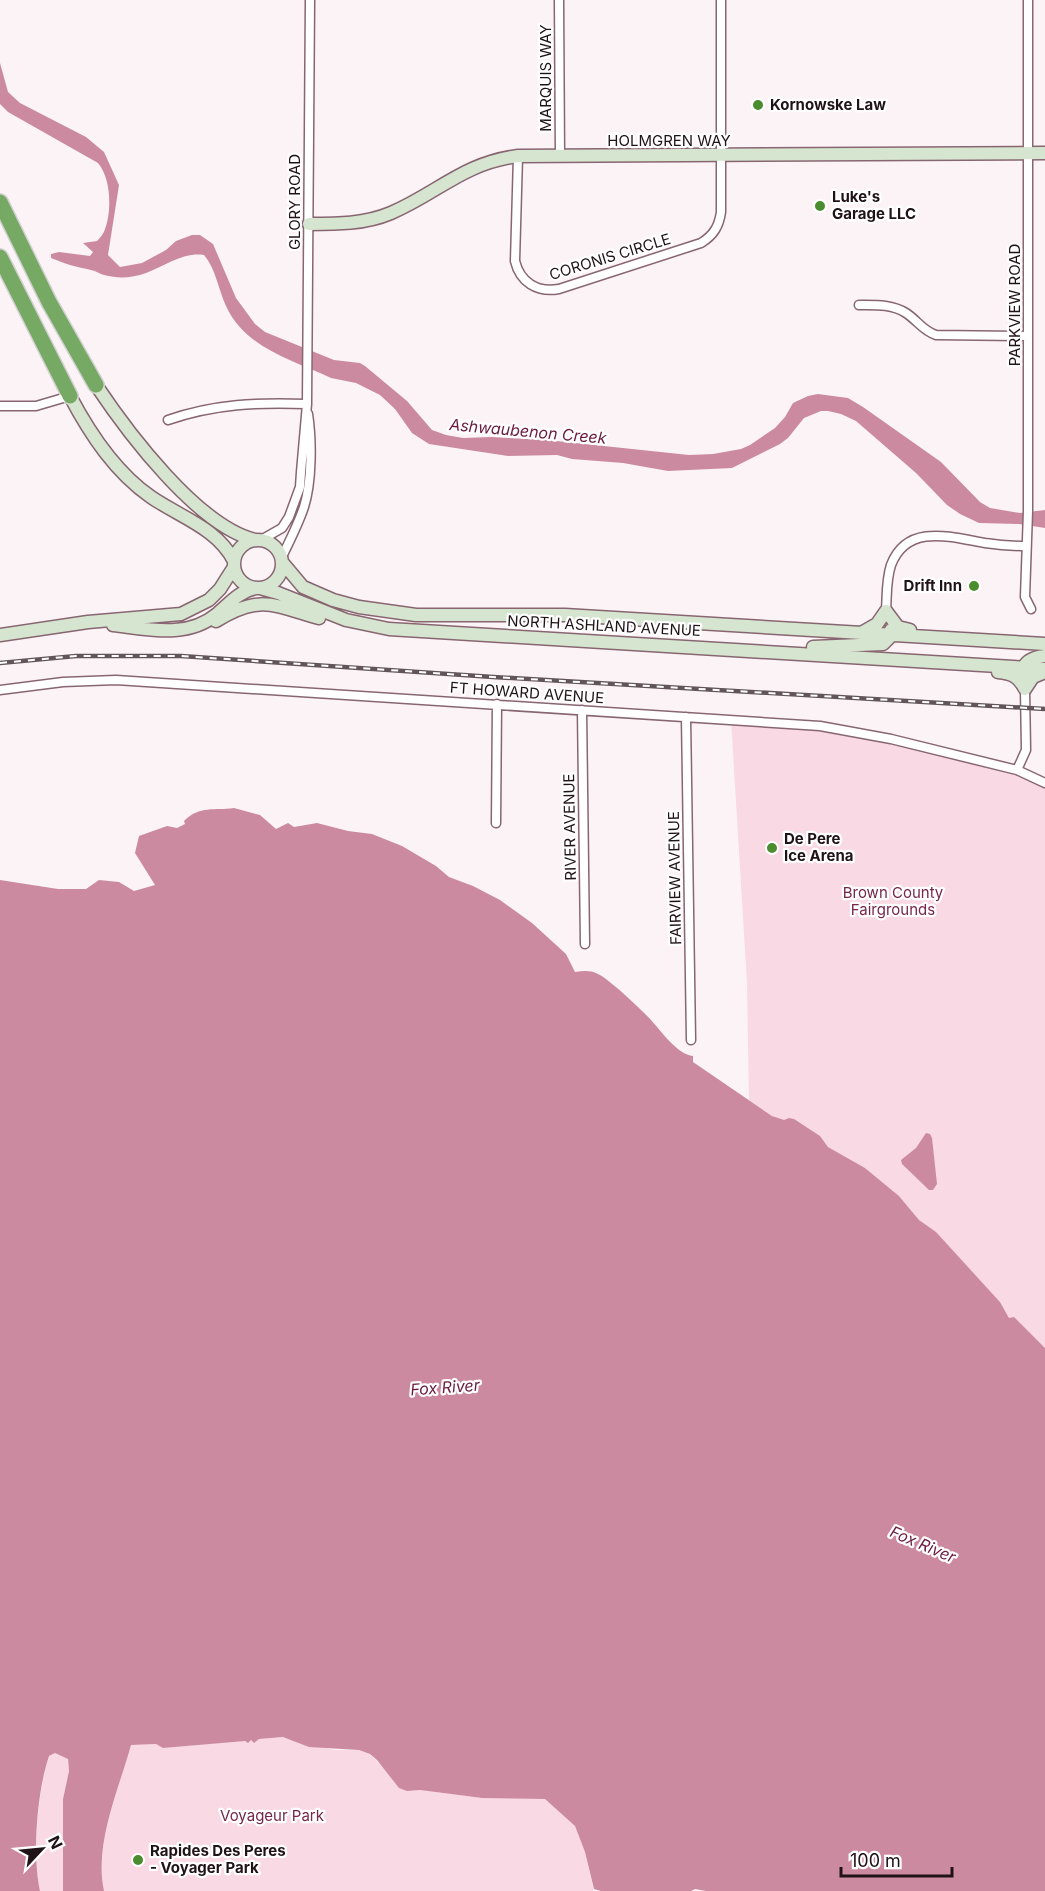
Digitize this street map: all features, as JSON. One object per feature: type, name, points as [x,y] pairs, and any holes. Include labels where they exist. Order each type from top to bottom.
[{"type":"highway","points":[[0,202],[54,313],[96,385]]},
{"type":"highway","points":[[0,257],[70,396]]},
{"type":"main road","name":"HOLMGREN WAY","points":[[309,224],[344,224],[377,218],[404,207],[468,169],[499,159],[518,156],[1045,153]]},
{"type":"main road","points":[[88,622],[167,630],[192,628],[217,614],[241,593],[267,586],[279,577],[282,560],[273,545],[240,536],[216,520],[177,485],[131,435],[96,385]]},
{"type":"main road","points":[[70,396],[96,441],[121,471],[150,496],[215,536],[225,546],[241,581],[346,620]]},
{"type":"main road","points":[[0,635],[88,622],[181,614],[209,600],[220,589],[241,547],[258,540]]},
{"type":"main road","name":"NORTH ASHLAND AVENUE","points":[[282,560],[303,586],[316,594],[342,603],[386,612],[416,615],[565,615],[1045,644]]},
{"type":"main road","name":"NORTH ASHLAND AVENUE","points":[[192,628],[199,629],[237,610],[258,604],[271,604],[335,622],[346,620],[369,626],[406,630],[1045,671]]},
{"type":"main road","points":[[863,632],[888,615]]},
{"type":"main road","points":[[773,652],[805,648],[874,646],[887,642],[891,634],[888,615]]},
{"type":"main road","points":[[888,615],[898,627],[905,630],[1045,638]]},
{"type":"main road","points":[[1023,685],[1023,668],[1031,659],[1045,656]]},
{"type":"main road","points":[[846,657],[849,663],[1004,672],[1013,675],[1023,685]]},
{"type":"main road","points":[[1023,685],[1045,671]]},
{"type":"street","name":"GLORY ROAD","points":[[258,540],[282,528],[300,487],[307,404],[310,0]]},
{"type":"street","name":"MARQUIS WAY","points":[[560,0],[560,156]]},
{"type":"street","name":"CORONIS CIRCLE","points":[[518,156],[515,261],[520,275],[529,284],[552,291],[708,239],[714,233],[720,219],[721,0]]},
{"type":"street","name":"PARKVIEW ROAD","points":[[1028,0],[1028,526],[1025,597],[1031,609]]},
{"type":"street","points":[[859,305],[897,308],[924,329],[936,335],[1028,336]]},
{"type":"street","points":[[0,406],[36,406],[70,396]]},
{"type":"street","points":[[168,420],[196,410],[264,402],[307,404]]},
{"type":"street","name":"GLORY ROAD","points":[[282,560],[299,522],[307,496],[310,428],[307,404]]},
{"type":"street","points":[[888,615],[887,584],[891,565],[902,549],[918,538],[940,535],[1003,546],[1026,546]]},
{"type":"street","name":"FT HOWARD AVENUE","points":[[0,690],[63,681],[116,680],[820,726],[891,739],[1017,770],[1045,783]]},
{"type":"street","points":[[1017,770],[1026,750],[1023,685]]},
{"type":"street","points":[[495,823],[497,704]]},
{"type":"street","name":"RIVER AVENUE","points":[[582,710],[585,944]]},
{"type":"street","name":"FAIRVIEW AVENUE","points":[[686,717],[691,1040]]},
{"type":"green space","name":"Brown County Fairgrounds","points":[[731,720],[820,726],[1017,770],[1045,783],[1045,1348],[1014,1318],[1009,1318],[1000,1302],[968,1267],[919,1220],[899,1196],[865,1168],[828,1147],[820,1136],[772,1116],[749,1100],[747,983]]},
{"type":"green space","name":"Voyageur Park","points":[[283,1737],[334,1750],[359,1750],[370,1754],[407,1791],[420,1790],[482,1798],[545,1799],[575,1826],[585,1852],[594,1891],[104,1891],[102,1855],[105,1837],[130,1745],[156,1744],[163,1748],[251,1740],[254,1743],[259,1739]]},
{"type":"green space","points":[[55,1753],[68,1758],[69,1771],[63,1799],[63,1891],[40,1891],[36,1859],[39,1805],[49,1756]]},
{"type":"water","points":[[0,63],[8,92],[20,103],[86,137],[104,152],[119,185],[108,255],[120,267],[142,263],[166,250],[176,241],[192,235],[200,235],[213,244],[236,298],[255,324],[265,332],[334,360],[360,363],[407,401],[432,430],[463,438],[547,440],[689,455],[713,454],[750,445],[775,428],[793,403],[808,396],[818,394],[848,398],[941,462],[980,502],[990,508],[1020,513],[1045,510],[1045,528],[1019,524],[979,523],[960,514],[947,505],[916,473],[856,421],[828,411],[821,411],[804,418],[788,438],[780,444],[732,468],[668,471],[623,463],[572,459],[557,455],[508,456],[429,444],[412,433],[395,409],[380,395],[356,383],[331,378],[271,351],[245,332],[234,320],[226,306],[214,273],[204,255],[188,256],[146,273],[125,277],[104,275],[51,258],[51,254],[59,252],[90,256],[93,252],[83,243],[97,241],[104,231],[109,213],[106,177],[98,163],[8,112],[0,104]]},
{"type":"water","name":"Fox River","points":[[234,808],[260,815],[276,829],[288,823],[294,827],[317,823],[372,834],[402,846],[436,866],[449,877],[500,900],[532,923],[566,954],[575,972],[595,973],[617,988],[676,1047],[687,1055],[693,1056],[693,1062],[772,1116],[784,1120],[794,1119],[820,1136],[828,1147],[865,1168],[899,1196],[919,1220],[936,1232],[1000,1302],[1009,1318],[1014,1317],[1045,1348],[1045,1891],[706,1891],[695,1889],[691,1891],[601,1891],[594,1889],[585,1852],[575,1826],[545,1799],[482,1798],[420,1790],[407,1791],[399,1788],[370,1754],[359,1750],[309,1747],[283,1737],[259,1739],[254,1743],[251,1740],[248,1743],[245,1741],[163,1748],[156,1744],[131,1745],[105,1837],[102,1855],[104,1891],[63,1891],[63,1799],[69,1771],[68,1759],[55,1753],[49,1756],[41,1787],[37,1823],[36,1859],[40,1891],[0,1891],[0,880],[58,889],[86,889],[99,880],[119,882],[134,891],[155,885],[135,853],[139,836],[167,826],[177,828],[185,824],[184,821],[190,816],[202,811]]},
{"type":"water","points":[[926,1133],[932,1138],[937,1184],[933,1190],[929,1190],[902,1164],[901,1160],[916,1148]]},
{"type":"railway","points":[[0,663],[76,656],[181,656],[493,677],[1045,709]]},
{"type":"place","name":"Kornowske Law","points":[[758,105]]},
{"type":"place","name":"Luke's Garage LLC","points":[[820,206]]},
{"type":"place","name":"Drift Inn","points":[[974,586]]},
{"type":"place","name":"De Pere Ice Arena","points":[[772,848]]},
{"type":"place","name":"Rapides Des Peres - Voyager Park","points":[[138,1860]]},
{"type":"water label","name":"Ashwaubenon Creek","points":[[528,431]]}]
